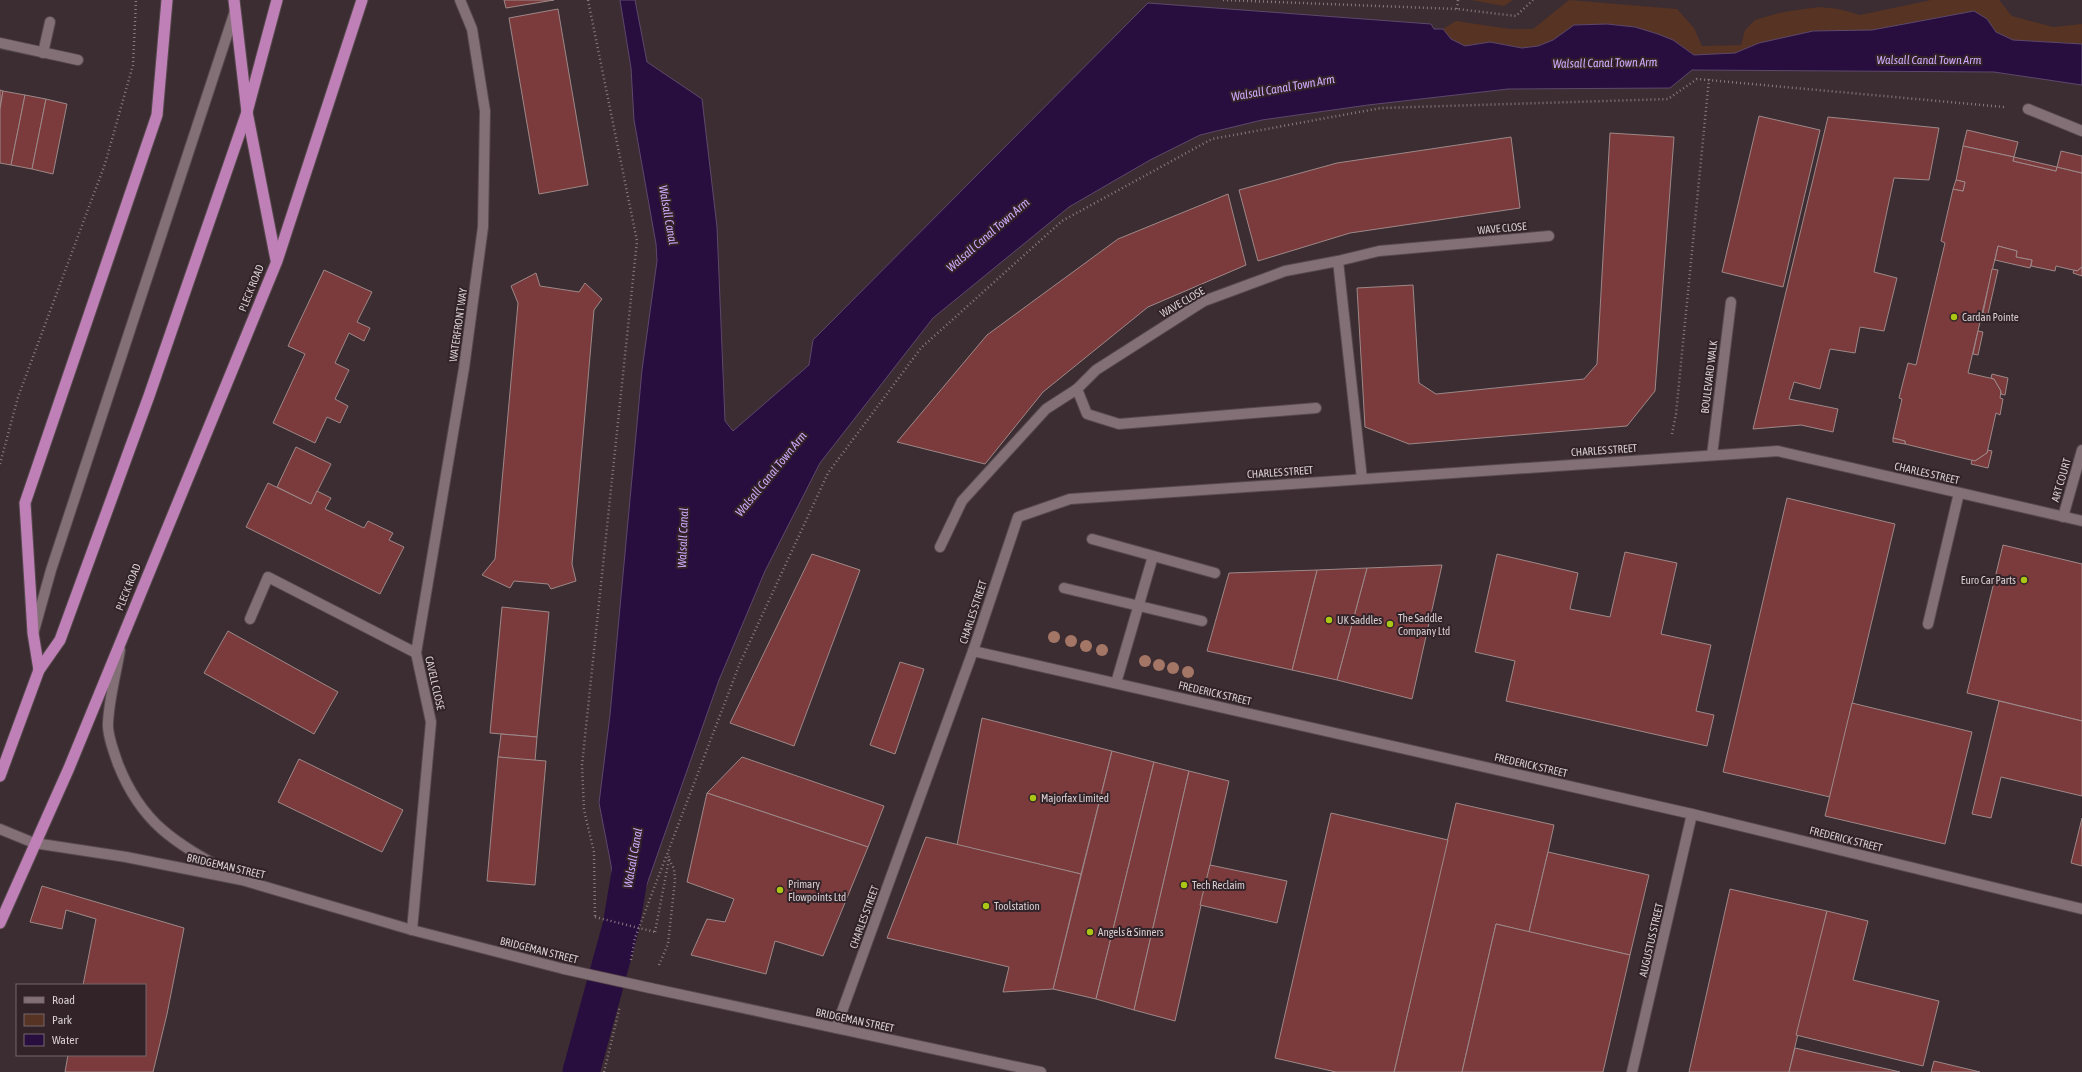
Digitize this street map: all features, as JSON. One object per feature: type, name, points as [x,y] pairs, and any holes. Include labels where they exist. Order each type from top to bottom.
[{"type":"highway","name":"PLECK ROAD","points":[[39,670],[33,633],[25,503],[157,115],[167,0]]},
{"type":"highway","name":"PLECK ROAD","points":[[0,776],[39,670],[60,640],[151,389],[247,112],[277,0]]},
{"type":"highway","name":"PLECK ROAD","points":[[0,922],[34,843],[69,768],[276,261],[362,0]]},
{"type":"highway","name":"PLECK ROAD","points":[[235,4],[247,112],[276,261]]},
{"type":"street","name":"WATERFRONT WAY","points":[[416,653],[464,368],[483,227],[485,111],[472,29],[460,0]]},
{"type":"street","points":[[33,633],[51,570],[235,4]]},
{"type":"street","points":[[43,53],[50,22]]},
{"type":"street","points":[[0,43],[78,60]]},
{"type":"street","points":[[2028,109],[2082,131]]},
{"type":"street","name":"WAVE CLOSE","points":[[940,547],[962,501],[1046,409],[1077,390],[1096,370],[1204,302],[1285,271],[1338,261],[1379,251],[1549,236]]},
{"type":"street","points":[[1338,261],[1362,479]]},
{"type":"street","name":"BOULEVARD WALK","points":[[1712,455],[1731,302]]},
{"type":"street","points":[[1077,390],[1088,414],[1119,424],[1316,408]]},
{"type":"street","name":"ART COURT","points":[[2064,517],[2082,450]]},
{"type":"street","name":"CHARLES STREET","points":[[836,1028],[973,651],[1018,517],[1070,499],[1778,451],[2082,521]]},
{"type":"street","points":[[1928,624],[1960,493]]},
{"type":"street","points":[[1092,539],[1215,572]]},
{"type":"street","points":[[1116,683],[1153,556]]},
{"type":"street","name":"CAVELL CLOSE","points":[[250,619],[268,577],[416,653],[431,722],[412,930]]},
{"type":"street","points":[[1064,588],[1202,622]]},
{"type":"street","points":[[123,634],[108,724],[115,754],[127,786],[141,809],[171,837],[197,855],[242,880]]},
{"type":"street","name":"FREDERICK STREET","points":[[973,651],[1692,814],[2082,909]]},
{"type":"street","name":"AUGUSTUS STREET","points":[[1632,1072],[1692,814]]},
{"type":"street","name":"BRIDGEMAN STREET","points":[[0,829],[34,843],[132,858],[242,880],[412,930],[564,969],[1041,1072]]},
{"type":"path","points":[[0,464],[18,397],[105,164],[133,65],[136,0]]},
{"type":"path","points":[[588,0],[637,241],[582,766],[584,810],[594,852],[595,917],[655,932],[669,859]]},
{"type":"path","points":[[1223,0],[1457,9],[1516,16],[1533,0]]},
{"type":"path","points":[[1457,9],[1458,0]]},
{"type":"path","points":[[1666,458],[1676,414],[1709,79]]},
{"type":"path","points":[[650,988],[668,944],[675,880],[674,869],[669,859],[668,852]]},
{"type":"green space","points":[[1471,0],[1513,0],[1504,6]]},
{"type":"green space","points":[[1569,0],[1677,9],[1694,28],[1702,46],[1741,45],[1745,30],[1755,20],[1783,12],[1819,7],[1839,9],[1860,15],[1931,0],[1999,0],[2012,16],[2053,27],[2082,24],[2082,44],[2013,40],[1996,32],[1987,19],[1951,15],[1872,30],[1813,31],[1759,43],[1735,53],[1694,55],[1673,40],[1607,24],[1574,25],[1553,40],[1538,46],[1522,48],[1490,42],[1465,46],[1451,39],[1443,29],[1456,21],[1510,29],[1533,29]]},
{"type":"water","name":"Walsall Canal Town Arm","points":[[620,0],[635,0],[647,62],[702,99],[717,227],[725,421],[733,431],[809,365],[813,340],[1148,3],[1431,24],[1434,29],[1443,29],[1451,39],[1465,46],[1490,42],[1522,48],[1538,46],[1553,40],[1574,25],[1607,24],[1635,27],[1658,34],[1673,40],[1694,55],[1735,53],[1759,43],[1813,31],[1872,30],[1974,11],[1987,19],[1996,32],[2013,40],[2082,44],[2082,85],[1994,72],[1692,70],[1670,88],[1508,89],[1368,105],[1262,120],[1200,135],[1150,160],[1069,207],[933,318],[820,463],[765,571],[719,680],[634,921],[616,916],[611,865],[599,803],[610,715],[642,370],[657,261],[656,244],[634,120],[631,68]]},
{"type":"building","points":[[504,0],[554,0],[506,8]]},
{"type":"building","points":[[558,9],[588,185],[539,194],[509,18]]},
{"type":"building","points":[[0,90],[3,91],[0,109]]},
{"type":"building","points":[[3,91],[25,95],[11,165],[0,163],[0,109]]},
{"type":"building","points":[[25,95],[46,99],[32,169],[11,165]]},
{"type":"building","points":[[46,99],[67,104],[53,174],[32,169]]},
{"type":"building","points":[[1759,116],[1820,130],[1783,287],[1722,272]]},
{"type":"building","points":[[1828,117],[1939,128],[1929,180],[1894,178],[1874,272],[1897,278],[1884,331],[1860,327],[1855,353],[1830,349],[1820,389],[1794,382],[1789,399],[1838,409],[1833,432],[1801,425],[1753,429]]},
{"type":"building","points":[[1967,130],[2018,142],[2014,157],[1963,146]]},
{"type":"building","points":[[1610,133],[1674,137],[1655,391],[1627,426],[1409,444],[1365,427],[1357,288],[1413,285],[1419,383],[1436,394],[1584,379],[1597,364]]},
{"type":"building","points":[[1511,137],[1520,208],[1350,233],[1258,261],[1239,190],[1337,163]]},
{"type":"building","name":"Cardan Pointe","points":[[1963,146],[2014,157],[2013,161],[2056,171],[2057,167],[2082,173],[2082,267],[2077,271],[2056,266],[2055,271],[2031,266],[2032,260],[2016,257],[2017,251],[1998,246],[1968,373],[1994,379],[2001,391],[2000,398],[2003,399],[2000,415],[1996,413],[1987,453],[1975,461],[1905,444],[1905,441],[1893,438],[1902,399],[1899,398],[1908,363],[1916,365],[1945,243],[1941,241],[1953,189],[1963,191],[1965,182],[1956,180]]},
{"type":"building","points":[[2061,151],[2082,156],[2082,173],[2057,167]]},
{"type":"building","points":[[2014,157],[2057,167],[2056,171],[2013,161]]},
{"type":"building","points":[[1956,180],[1965,182],[1963,191],[1953,189]]},
{"type":"building","points":[[1228,194],[1246,265],[1148,307],[1043,392],[985,464],[897,442],[987,335],[1118,239]]},
{"type":"building","points":[[1998,246],[2017,251],[2016,257],[2032,260],[2030,268],[1995,260]]},
{"type":"building","points":[[2082,267],[2082,276],[2073,273],[2074,270],[2077,271]]},
{"type":"building","points":[[1992,269],[1998,270],[1988,314],[1983,313]]},
{"type":"building","points":[[324,270],[372,292],[357,322],[370,328],[364,341],[349,333],[335,363],[349,370],[335,399],[348,406],[340,423],[327,417],[315,443],[273,423],[305,354],[288,346]]},
{"type":"building","points":[[536,273],[540,286],[579,292],[585,283],[602,299],[594,310],[572,564],[576,581],[551,589],[548,584],[514,581],[510,588],[482,575],[495,559],[518,303],[511,286]]},
{"type":"building","points":[[1978,331],[1983,332],[1978,355],[1973,354]]},
{"type":"building","points":[[1992,374],[2008,378],[2005,395],[2001,394],[2001,391],[1994,379],[1991,378]]},
{"type":"building","points":[[1893,438],[1905,441],[1905,444],[1893,442]]},
{"type":"building","points":[[296,447],[331,464],[311,504],[277,487]]},
{"type":"building","points":[[1988,450],[1992,451],[1988,468],[1971,464],[1972,460],[1975,461],[1987,453]]},
{"type":"building","points":[[268,483],[311,504],[317,491],[331,498],[325,509],[364,528],[368,521],[393,533],[389,540],[404,547],[380,594],[246,527]]},
{"type":"building","points":[[1787,498],[1895,524],[1830,797],[1723,772]]},
{"type":"building","points":[[2003,545],[2082,564],[2082,721],[1967,693]]},
{"type":"building","points":[[1625,552],[1677,563],[1661,634],[1711,645],[1696,711],[1714,715],[1707,746],[1506,701],[1515,661],[1475,652],[1497,554],[1578,573],[1570,609],[1610,617]]},
{"type":"building","points":[[812,554],[860,570],[794,746],[730,723]]},
{"type":"building","name":"The Saddle Company Ltd","points":[[1442,565],[1412,699],[1337,680],[1367,568]]},
{"type":"building","name":"UK Saddles","points":[[1367,568],[1337,680],[1292,670],[1317,570]]},
{"type":"building","points":[[1317,570],[1292,670],[1207,651],[1229,573]]},
{"type":"building","points":[[502,607],[549,612],[537,737],[490,733]]},
{"type":"building","points":[[228,631],[338,692],[314,734],[204,673]]},
{"type":"building","points":[[900,662],[924,669],[895,754],[870,745]]},
{"type":"building","points":[[1999,701],[2082,721],[2082,796],[2001,777],[1991,818],[1972,814]]},
{"type":"building","points":[[1852,703],[1972,732],[1945,844],[1825,816]]},
{"type":"building","name":"Majorfax Limited","points":[[982,718],[1112,751],[1081,874],[957,845]]},
{"type":"building","points":[[501,734],[537,737],[535,761],[498,757]]},
{"type":"building","name":"Angels & Sinners","points":[[1112,751],[1154,762],[1096,999],[1053,989]]},
{"type":"building","points":[[498,757],[546,761],[535,885],[487,881]]},
{"type":"building","points":[[742,757],[884,806],[868,847],[707,793]]},
{"type":"building","points":[[299,759],[403,810],[382,852],[278,802]]},
{"type":"building","points":[[1154,762],[1189,771],[1134,1010],[1096,999]]},
{"type":"building","name":"Tech Reclaim","points":[[1189,771],[1229,781],[1175,1021],[1134,1010]]},
{"type":"building","name":"Primary Flowpoints Ltd","points":[[707,793],[868,847],[823,956],[775,941],[766,974],[691,955],[707,919],[725,922],[734,899],[687,882]]},
{"type":"building","points":[[1456,803],[1554,825],[1548,852],[1529,932],[1496,924],[1462,1072],[1394,1072]]},
{"type":"building","points":[[1331,813],[1448,840],[1394,1072],[1336,1072],[1275,1058]]},
{"type":"building","points":[[2082,818],[2082,866],[2071,863]]},
{"type":"building","name":"Toolstation","points":[[926,837],[1081,874],[1053,989],[1003,992],[1009,967],[887,938]]},
{"type":"building","points":[[1548,852],[1649,875],[1630,955],[1529,932]]},
{"type":"building","points":[[1210,865],[1287,881],[1277,923],[1200,905]]},
{"type":"building","points":[[42,886],[184,928],[167,1014],[153,1072],[65,1072],[68,1056],[146,1056],[146,984],[83,984],[96,919],[66,910],[62,929],[30,922]]},
{"type":"building","points":[[1730,889],[1827,911],[1789,1072],[1689,1072]]},
{"type":"building","points":[[1827,911],[1868,921],[1853,980],[1939,1001],[1923,1066],[1796,1035]]},
{"type":"building","points":[[1496,924],[1630,955],[1603,1072],[1462,1072]]},
{"type":"building","points":[[1795,1048],[1900,1072],[1789,1072]]},
{"type":"building","points":[[1934,1061],[1980,1072],[1931,1072]]},
{"type":"waterway","name":"Walsall Canal","points":[[581,1072],[621,926],[631,867]]},
{"type":"place","name":"Cardan Pointe","points":[[1954,317]]},
{"type":"place","name":"Euro Car Parts","points":[[2024,580]]},
{"type":"place","name":"UK Saddles","points":[[1329,620]]},
{"type":"place","name":"The Saddle Company Ltd","points":[[1390,624]]},
{"type":"place","name":"Majorfax Limited","points":[[1033,798]]},
{"type":"place","name":"Tech Reclaim","points":[[1184,885]]},
{"type":"place","name":"Primary Flowpoints Ltd","points":[[780,890]]},
{"type":"place","name":"Toolstation","points":[[986,906]]},
{"type":"place","name":"Angels & Sinners","points":[[1090,932]]}]
